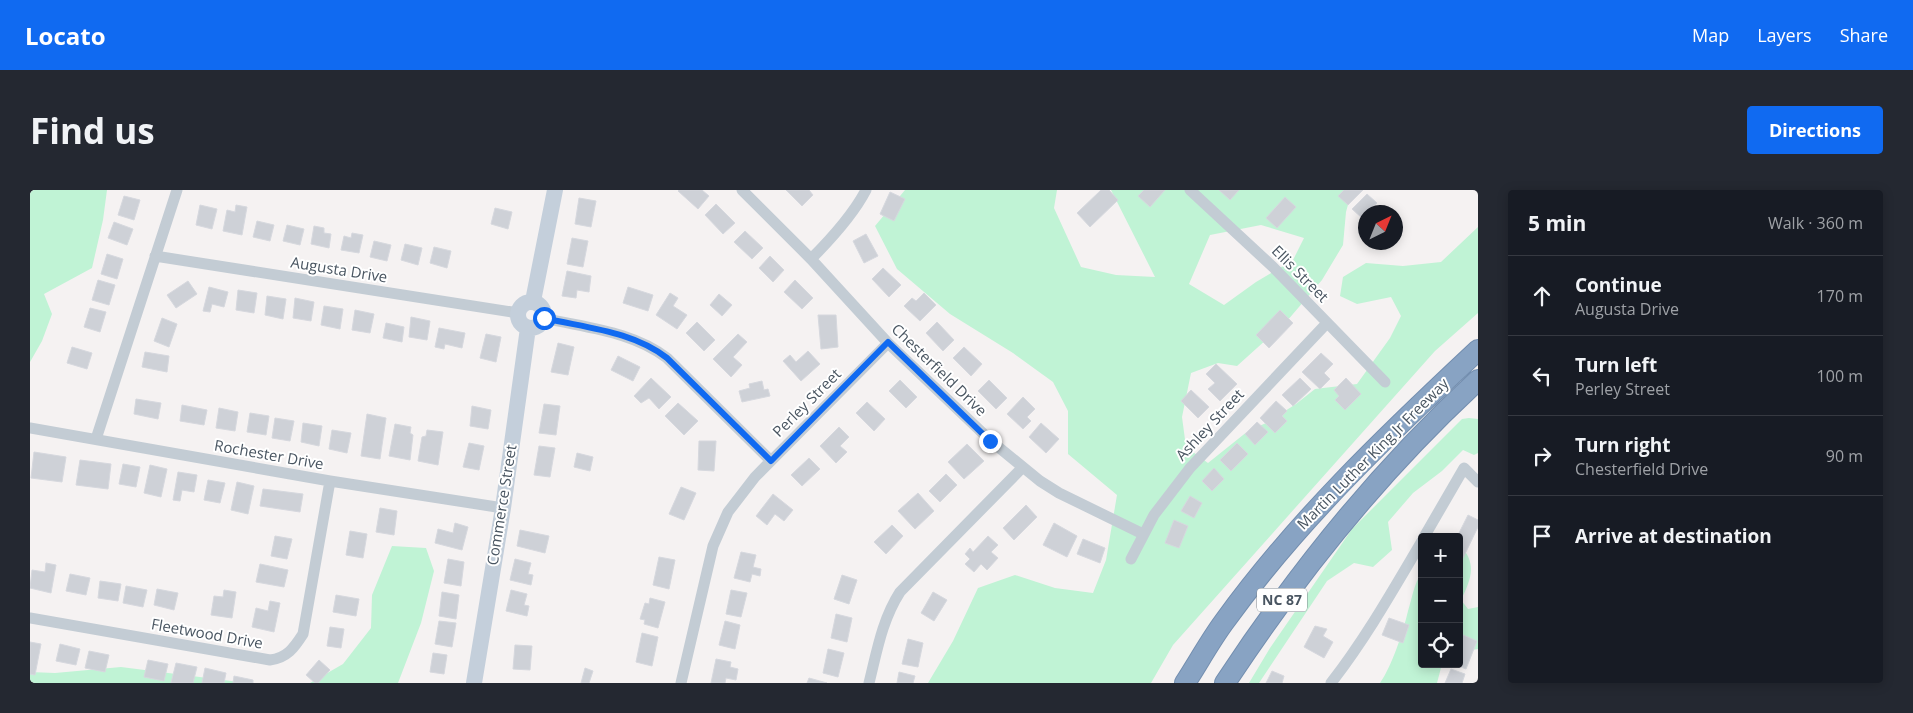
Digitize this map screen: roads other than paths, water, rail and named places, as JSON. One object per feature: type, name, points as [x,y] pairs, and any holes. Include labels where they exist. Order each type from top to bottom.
[{"type":"highway","name":"Martin Luther King Jr Freeway","points":[[1185,683],[1223,622],[1276,556],[1323,502],[1377,446],[1478,350]]},
{"type":"highway","name":"Martin Luther King Jr Freeway","points":[[1225,683],[1290,589],[1343,521],[1410,445],[1478,380]]},
{"type":"highway","points":[[1236,683],[1343,521]]},
{"type":"highway","points":[[1176,683],[1223,622]]},
{"type":"street","points":[[96,439],[177,190]]},
{"type":"street","points":[[533,302],[555,190]]},
{"type":"street","name":"Chesterfield Drive","points":[[742,190],[812,259],[888,342],[990,441],[1022,468],[1059,493],[1143,534]]},
{"type":"street","points":[[812,259],[857,205],[866,190]]},
{"type":"street","name":"Ellis Street","points":[[1190,190],[1273,267],[1385,382]]},
{"type":"street","name":"Augusta Drive","points":[[156,256],[518,313]]},
{"type":"street","points":[[533,302],[542,309],[544,318],[537,326],[528,328],[520,322],[518,313],[524,303],[533,302]]},
{"type":"street","points":[[544,318],[628,337],[655,349],[667,358],[771,461]]},
{"type":"street","name":"Ashley Street","points":[[1131,559],[1143,534],[1171,491],[1190,468],[1327,323]]},
{"type":"street","name":"Commerce Street","points":[[474,683],[503,508],[528,328]]},
{"type":"street","name":"Perley Street","points":[[681,683],[713,546],[718,532],[741,494],[888,342]]},
{"type":"street","name":"Rochester Drive","points":[[30,428],[330,481],[503,508]]},
{"type":"street","points":[[869,683],[881,632],[892,605],[900,592],[1022,468]]},
{"type":"street","points":[[1426,533],[1464,468],[1478,482]]},
{"type":"street","name":"Fleetwood Drive","points":[[30,618],[270,660],[284,656],[295,647],[303,634],[330,481]]},
{"type":"street","points":[[1331,683],[1354,654],[1374,623],[1418,548]]}]
